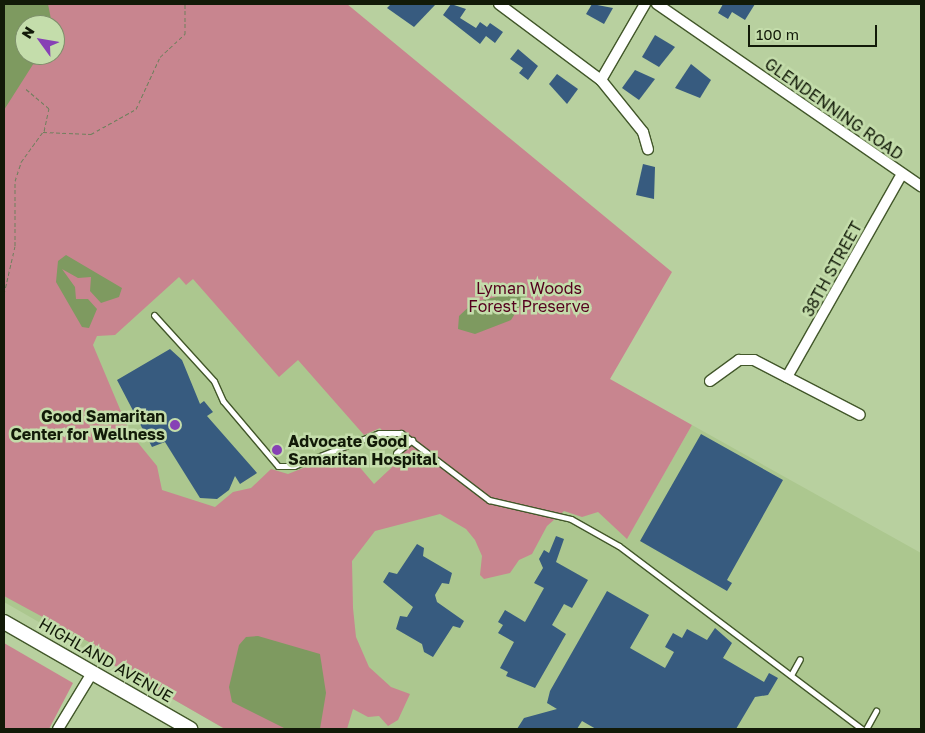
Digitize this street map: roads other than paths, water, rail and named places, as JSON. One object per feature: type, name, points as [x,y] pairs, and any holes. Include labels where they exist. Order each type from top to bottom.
[{"type":"main road","name":"HIGHLAND AVENUE","points":[[4,622],[190,729]]},
{"type":"street","points":[[499,4],[601,80],[643,132],[648,149]]},
{"type":"street","points":[[601,80],[645,4]]},
{"type":"street","name":"GLENDENNING ROAD","points":[[657,4],[921,186]]},
{"type":"street","name":"38TH STREET","points":[[787,377],[902,174]]},
{"type":"street","points":[[710,381],[746,359],[787,377],[860,415]]},
{"type":"street","points":[[58,729],[92,673]]},
{"type":"lane","points":[[154,315],[214,381],[223,401],[278,466],[294,466],[387,432],[412,440],[489,500],[571,519],[619,546],[864,729],[876,711]]},
{"type":"lane","points":[[396,454],[412,440]]},
{"type":"lane","points":[[791,676],[800,659]]},
{"type":"place","name":"Good Samaritan Center for Wellness","points":[[175,425]]},
{"type":"place","name":"Advocate Good Samaritan Hospital","points":[[277,450]]},
{"type":"park label","name":"Lyman Woods Forest Preserve","points":[[529,297]]}]
